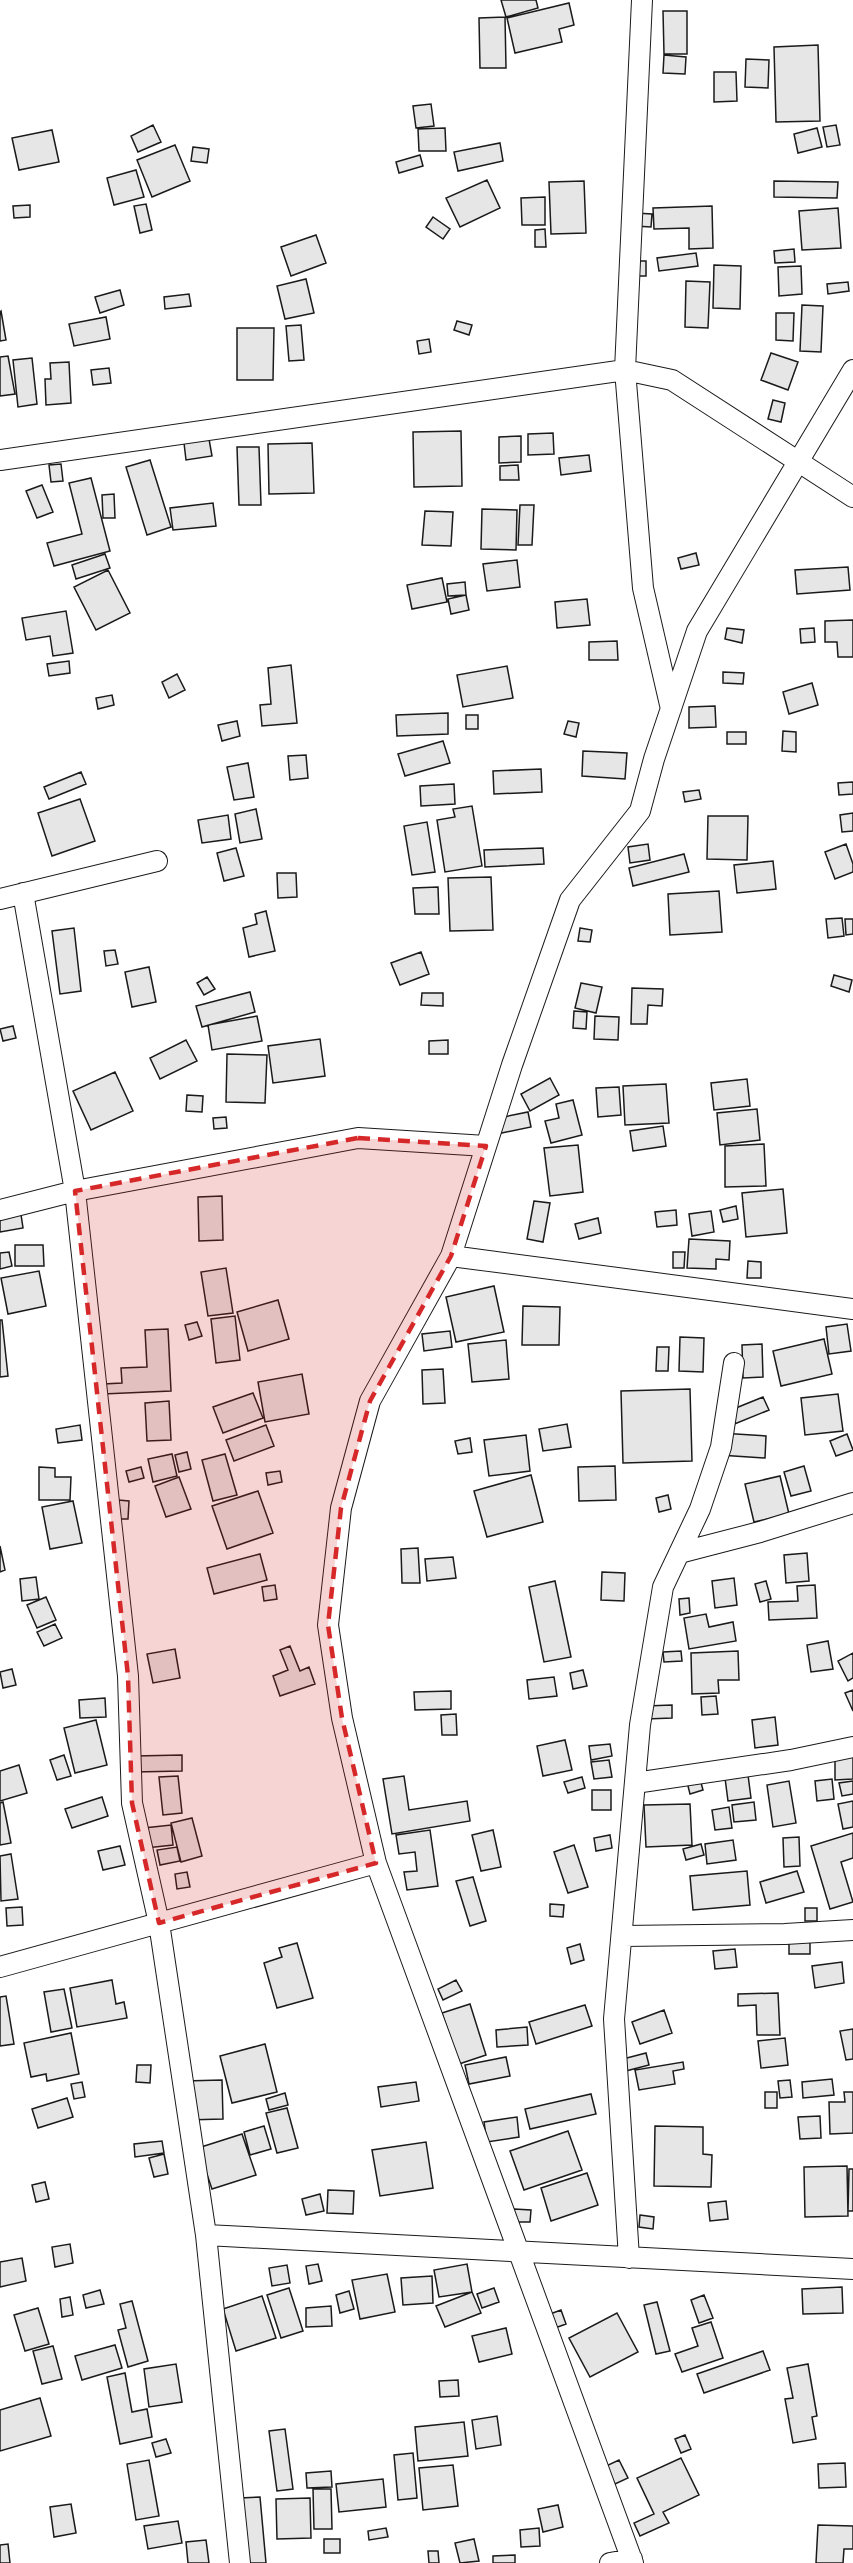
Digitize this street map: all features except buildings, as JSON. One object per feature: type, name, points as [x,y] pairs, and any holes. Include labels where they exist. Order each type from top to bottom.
[{"type":"street","points":[[642,0],[625,370],[643,588],[671,709]]},
{"type":"street","points":[[0,460],[625,370],[672,380],[853,496]]},
{"type":"street","points":[[610,2563],[633,2561],[376,1863],[342,1718],[328,1625],[341,1508],[370,1401],[451,1256],[570,900],[640,811],[654,759],[697,631],[853,370]]},
{"type":"street","points":[[0,899],[158,861]]},
{"type":"street","points":[[23,893],[75,1191],[129,1676],[132,1803],[159,1923],[206,2235],[240,2563]]},
{"type":"street","points":[[0,1210],[75,1191],[358,1138],[486,1146]]},
{"type":"street","points":[[451,1256],[853,1309]]},
{"type":"street","points":[[628,2258],[614,2019],[640,1725],[663,1587],[700,1509],[721,1447],[734,1363]]},
{"type":"street","points":[[679,1553],[760,1532],[853,1503]]},
{"type":"street","points":[[635,1783],[791,1760],[853,1747]]},
{"type":"street","points":[[0,1967],[376,1863]]},
{"type":"street","points":[[622,1935],[785,1934],[853,1930]]},
{"type":"street","points":[[206,2235],[853,2269]]},
{"type":"highlighted area","points":[[358,1138],[486,1146],[451,1256],[370,1401],[341,1508],[328,1625],[342,1718],[376,1863],[159,1923],[132,1803],[128,1676],[75,1191]]}]
